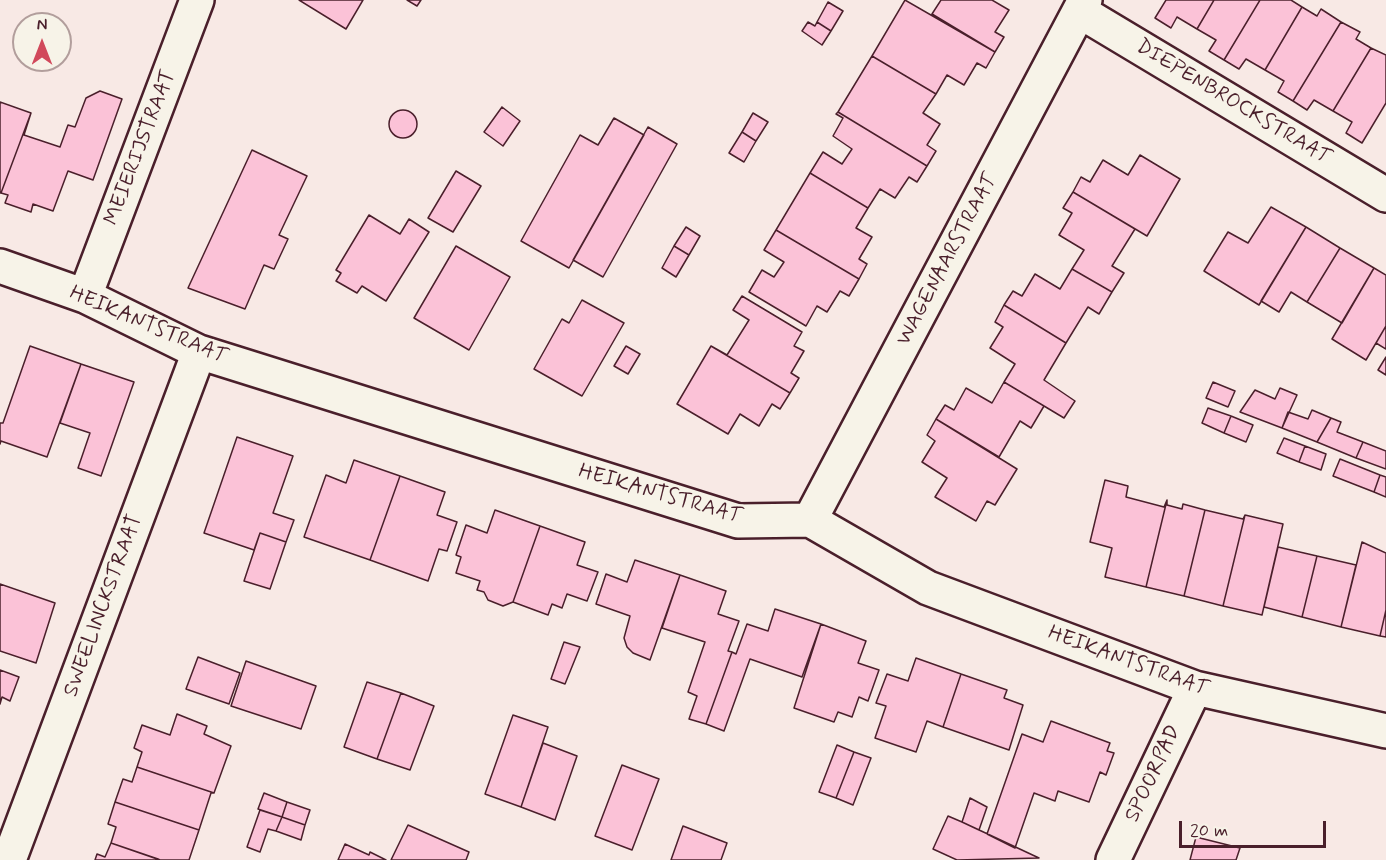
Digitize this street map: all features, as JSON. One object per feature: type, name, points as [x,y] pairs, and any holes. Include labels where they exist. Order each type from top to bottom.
[{"type":"street","name":"MEIERIJSTRAAT","points":[[85,296],[198,0]]},
{"type":"street","name":"DIEPENBROCKSTRAAT","points":[[1083,6],[1386,195]]},
{"type":"street","name":"WAGENAARSTRAAT","points":[[810,520],[1083,6]]},
{"type":"street","name":"HEIKANTSTRAAT","points":[[0,266],[85,296],[199,352],[738,521],[810,520],[928,588],[1195,688],[1386,731]]},
{"type":"street","name":"SWEELINCKSTRAAT","points":[[9,860],[199,352]]},
{"type":"street","name":"SPOORPAD","points":[[1113,860],[1195,688]]},
{"type":"building","points":[[299,0],[363,0],[346,29]]},
{"type":"building","points":[[407,0],[421,0],[417,6]]},
{"type":"building","points":[[905,0],[995,52],[986,68],[977,63],[964,85],[947,75],[936,94],[872,56]]},
{"type":"building","points":[[941,0],[992,0],[1009,10],[995,32],[1004,37],[995,52],[932,14]]},
{"type":"building","points":[[1166,0],[1214,0],[1197,29],[1177,17],[1171,28],[1155,18]]},
{"type":"building","points":[[1214,0],[1260,0],[1224,60],[1209,51],[1216,40],[1197,29]]},
{"type":"building","points":[[1260,0],[1291,0],[1302,7],[1265,70],[1246,59],[1239,69],[1224,60]]},
{"type":"building","points":[[828,2],[843,11],[831,31],[817,22]]},
{"type":"building","points":[[1302,7],[1317,16],[1321,9],[1341,22],[1293,101],[1278,92],[1284,81],[1265,70]]},
{"type":"building","points":[[808,22],[815,26],[817,22],[831,31],[822,45],[802,31]]},
{"type":"building","points":[[1341,22],[1360,32],[1356,39],[1371,48],[1333,111],[1314,100],[1307,110],[1293,101]]},
{"type":"building","points":[[1371,48],[1386,55],[1386,103],[1362,143],[1346,133],[1352,122],[1333,111]]},
{"type":"building","points":[[872,56],[936,94],[923,113],[940,124],[927,145],[936,151],[927,166],[838,112]]},
{"type":"building","points":[[100,91],[122,99],[93,180],[68,171],[53,211],[33,204],[31,212],[5,203],[8,195],[1,193],[31,113],[24,135],[60,147],[68,125],[75,127],[86,98]]},
{"type":"building","points":[[0,102],[31,113],[1,193],[0,193]]},
{"type":"building","points":[[502,107],[520,121],[503,146],[484,132]]},
{"type":"building","points":[[403,110],[413,114],[417,124],[413,134],[403,138],[393,134],[389,124],[393,114]]},
{"type":"building","points":[[838,112],[927,166],[917,182],[909,177],[895,198],[880,189],[868,208],[810,173],[823,152],[842,164],[852,149],[833,136],[843,118],[836,114]]},
{"type":"building","points":[[753,113],[768,122],[756,141],[742,132]]},
{"type":"building","points":[[614,118],[644,135],[569,268],[521,241],[580,135],[598,145]]},
{"type":"building","points":[[648,127],[677,144],[603,277],[573,260]]},
{"type":"building","points":[[742,132],[756,141],[744,162],[729,153]]},
{"type":"building","points":[[252,150],[307,176],[279,235],[288,239],[274,269],[264,265],[245,309],[188,288]]},
{"type":"building","points":[[1140,155],[1180,179],[1147,236],[1073,192],[1081,177],[1090,182],[1103,160],[1128,175]]},
{"type":"building","points":[[456,171],[481,186],[453,232],[428,218]]},
{"type":"building","points":[[810,173],[868,208],[856,228],[872,237],[859,259],[867,264],[859,279],[776,230]]},
{"type":"building","points":[[1073,192],[1135,229],[1112,266],[1124,273],[1112,292],[1072,269],[1084,250],[1059,235],[1072,213],[1063,208]]},
{"type":"building","points":[[1271,207],[1306,227],[1259,305],[1204,271],[1228,232],[1248,243]]},
{"type":"building","points":[[369,215],[400,234],[409,219],[429,232],[386,301],[362,286],[357,293],[336,281],[341,273],[336,270]]},
{"type":"building","points":[[686,227],[700,236],[689,255],[674,246]]},
{"type":"building","points":[[1306,227],[1340,248],[1307,302],[1291,292],[1279,312],[1261,301]]},
{"type":"building","points":[[776,230],[859,279],[849,296],[840,291],[827,312],[817,306],[806,326],[749,292],[762,270],[774,277],[784,262],[764,250]]},
{"type":"building","points":[[456,246],[510,277],[469,350],[414,318]]},
{"type":"building","points":[[674,246],[689,255],[676,277],[662,268]]},
{"type":"building","points":[[1340,248],[1374,268],[1342,323],[1307,302]]},
{"type":"building","points":[[1374,268],[1386,275],[1386,326],[1366,360],[1332,339]]},
{"type":"building","points":[[1072,269],[1112,292],[1099,314],[1088,307],[1066,343],[1004,305],[1013,291],[1022,296],[1035,274],[1060,289]]},
{"type":"building","points":[[742,296],[802,332],[794,346],[804,351],[791,373],[799,378],[790,393],[711,346],[727,355],[749,320],[733,310]]},
{"type":"building","points":[[582,300],[624,323],[582,396],[534,369],[562,319],[569,323]]},
{"type":"building","points":[[1004,305],[1066,343],[1044,380],[1075,401],[1064,418],[1004,382],[1015,364],[990,348],[1003,327],[995,322]]},
{"type":"building","points":[[1386,326],[1386,349],[1376,343]]},
{"type":"building","points":[[30,346],[81,364],[47,457],[1,441],[0,444],[0,423],[3,423]]},
{"type":"building","points":[[626,346],[640,354],[628,374],[614,366]]},
{"type":"building","points":[[711,346],[790,393],[780,409],[772,404],[759,426],[740,414],[728,434],[677,404]]},
{"type":"building","points":[[1386,357],[1386,375],[1378,370]]},
{"type":"building","points":[[81,364],[134,382],[101,476],[78,468],[90,433],[60,423]]},
{"type":"building","points":[[1004,382],[1044,406],[1031,428],[1020,421],[999,457],[936,419],[945,405],[954,410],[966,388],[992,403]]},
{"type":"building","points":[[1213,382],[1235,391],[1228,407],[1206,398]]},
{"type":"building","points":[[1280,388],[1297,395],[1282,428],[1240,412],[1255,390],[1275,399]]},
{"type":"building","points":[[1208,408],[1231,416],[1224,433],[1202,423]]},
{"type":"building","points":[[1312,410],[1331,418],[1317,442],[1282,428],[1288,412],[1308,419]]},
{"type":"building","points":[[1231,416],[1253,425],[1246,442],[1224,433]]},
{"type":"building","points":[[1331,418],[1341,422],[1337,432],[1363,442],[1356,458],[1317,442]]},
{"type":"building","points":[[936,419],[1017,469],[995,505],[987,501],[976,521],[935,497],[947,478],[922,462],[935,441],[927,435]]},
{"type":"building","points":[[237,437],[293,456],[273,513],[294,520],[286,542],[260,533],[254,550],[204,533]]},
{"type":"building","points":[[1284,438],[1305,446],[1299,462],[1277,453]]},
{"type":"building","points":[[1363,442],[1386,451],[1386,469],[1356,458]]},
{"type":"building","points":[[1305,446],[1326,454],[1321,470],[1299,462]]},
{"type":"building","points":[[1340,459],[1380,475],[1374,492],[1333,476]]},
{"type":"building","points":[[354,460],[400,476],[370,560],[304,537],[326,475],[346,483]]},
{"type":"building","points":[[1380,475],[1386,477],[1386,497],[1374,492]]},
{"type":"building","points":[[400,476],[445,492],[437,515],[457,522],[447,551],[439,549],[428,581],[370,560]]},
{"type":"building","points":[[1105,480],[1128,486],[1126,497],[1164,507],[1167,500],[1146,587],[1105,577],[1112,548],[1090,542]]},
{"type":"building","points":[[1167,500],[1167,505],[1182,509],[1183,504],[1205,510],[1184,596],[1146,587]]},
{"type":"building","points":[[495,510],[540,526],[513,602],[503,606],[488,600],[484,592],[477,590],[480,581],[456,573],[461,557],[456,555],[466,525],[487,533]]},
{"type":"building","points":[[1205,510],[1243,519],[1245,515],[1223,606],[1184,596]]},
{"type":"building","points":[[1245,515],[1283,524],[1262,615],[1223,606]]},
{"type":"building","points":[[540,526],[585,542],[577,565],[598,572],[587,601],[567,594],[562,608],[552,604],[548,615],[513,602]]},
{"type":"building","points":[[260,533],[286,542],[270,589],[244,581]]},
{"type":"building","points":[[1362,542],[1386,553],[1386,610],[1380,636],[1341,627]]},
{"type":"building","points":[[1278,547],[1317,556],[1302,617],[1264,607]]},
{"type":"building","points":[[1317,556],[1356,565],[1341,627],[1302,617]]},
{"type":"building","points":[[635,560],[680,575],[650,660],[633,653],[627,647],[624,638],[630,616],[596,604],[606,574],[627,582]]},
{"type":"building","points":[[680,575],[726,591],[718,614],[739,621],[728,651],[732,652],[706,724],[689,719],[697,696],[688,692],[705,642],[662,628]]},
{"type":"building","points":[[0,584],[55,603],[36,663],[0,651]]},
{"type":"building","points":[[775,609],[821,624],[802,677],[750,659],[724,731],[706,724],[732,652],[736,654],[747,624],[768,631]]},
{"type":"building","points":[[1386,610],[1386,637],[1380,636]]},
{"type":"building","points":[[821,624],[866,641],[858,663],[879,670],[868,701],[859,697],[852,717],[838,712],[834,722],[794,708]]},
{"type":"building","points":[[564,642],[580,647],[565,684],[551,679]]},
{"type":"building","points":[[198,657],[240,673],[229,704],[186,689]]},
{"type":"building","points":[[916,658],[961,674],[943,727],[927,721],[916,752],[875,738],[886,706],[876,703],[887,674],[908,681]]},
{"type":"building","points":[[246,661],[316,686],[301,729],[231,706]]},
{"type":"building","points":[[0,670],[19,677],[10,701],[2,697],[0,704]]},
{"type":"building","points":[[961,674],[1007,690],[1004,698],[1023,705],[1009,750],[943,727]]},
{"type":"building","points":[[367,682],[401,693],[377,759],[344,747]]},
{"type":"building","points":[[401,693],[434,706],[410,770],[377,759]]},
{"type":"building","points":[[177,714],[207,726],[204,734],[231,746],[214,793],[137,767],[142,752],[134,748],[142,725],[170,735]]},
{"type":"building","points":[[513,715],[548,727],[521,807],[485,794]]},
{"type":"building","points":[[1051,721],[1110,743],[1107,751],[1114,753],[1106,775],[1100,772],[1089,802],[1058,791],[1055,801],[1034,793],[1015,848],[987,834],[1022,734],[1043,742]]},
{"type":"building","points":[[543,743],[577,756],[555,820],[521,807]]},
{"type":"building","points":[[837,745],[854,752],[836,798],[819,792]]},
{"type":"building","points":[[854,752],[871,758],[853,805],[836,798]]},
{"type":"building","points":[[622,765],[659,779],[632,850],[595,836]]},
{"type":"building","points":[[137,767],[214,793],[211,793],[199,830],[115,802],[123,779],[132,782]]},
{"type":"building","points":[[264,793],[287,802],[282,817],[258,809]]},
{"type":"building","points":[[970,798],[987,807],[979,830],[962,822]]},
{"type":"building","points":[[115,802],[199,830],[189,860],[160,860],[111,843],[116,827],[108,824]]},
{"type":"building","points":[[287,802],[310,810],[305,825],[282,817]]},
{"type":"building","points":[[260,810],[282,817],[276,831],[268,829],[260,852],[247,847]]},
{"type":"building","points":[[948,816],[1039,858],[957,860],[933,849]]},
{"type":"building","points":[[282,817],[305,825],[301,840],[276,831]]},
{"type":"building","points":[[408,825],[469,852],[466,860],[391,860]]},
{"type":"building","points":[[683,826],[727,843],[721,860],[671,860]]},
{"type":"building","points":[[1196,837],[1240,848],[1236,860],[1190,860]]},
{"type":"building","points":[[111,843],[160,860],[95,860],[97,854],[105,857]]},
{"type":"building","points":[[345,844],[369,855],[370,852],[386,860],[338,860]]}]
